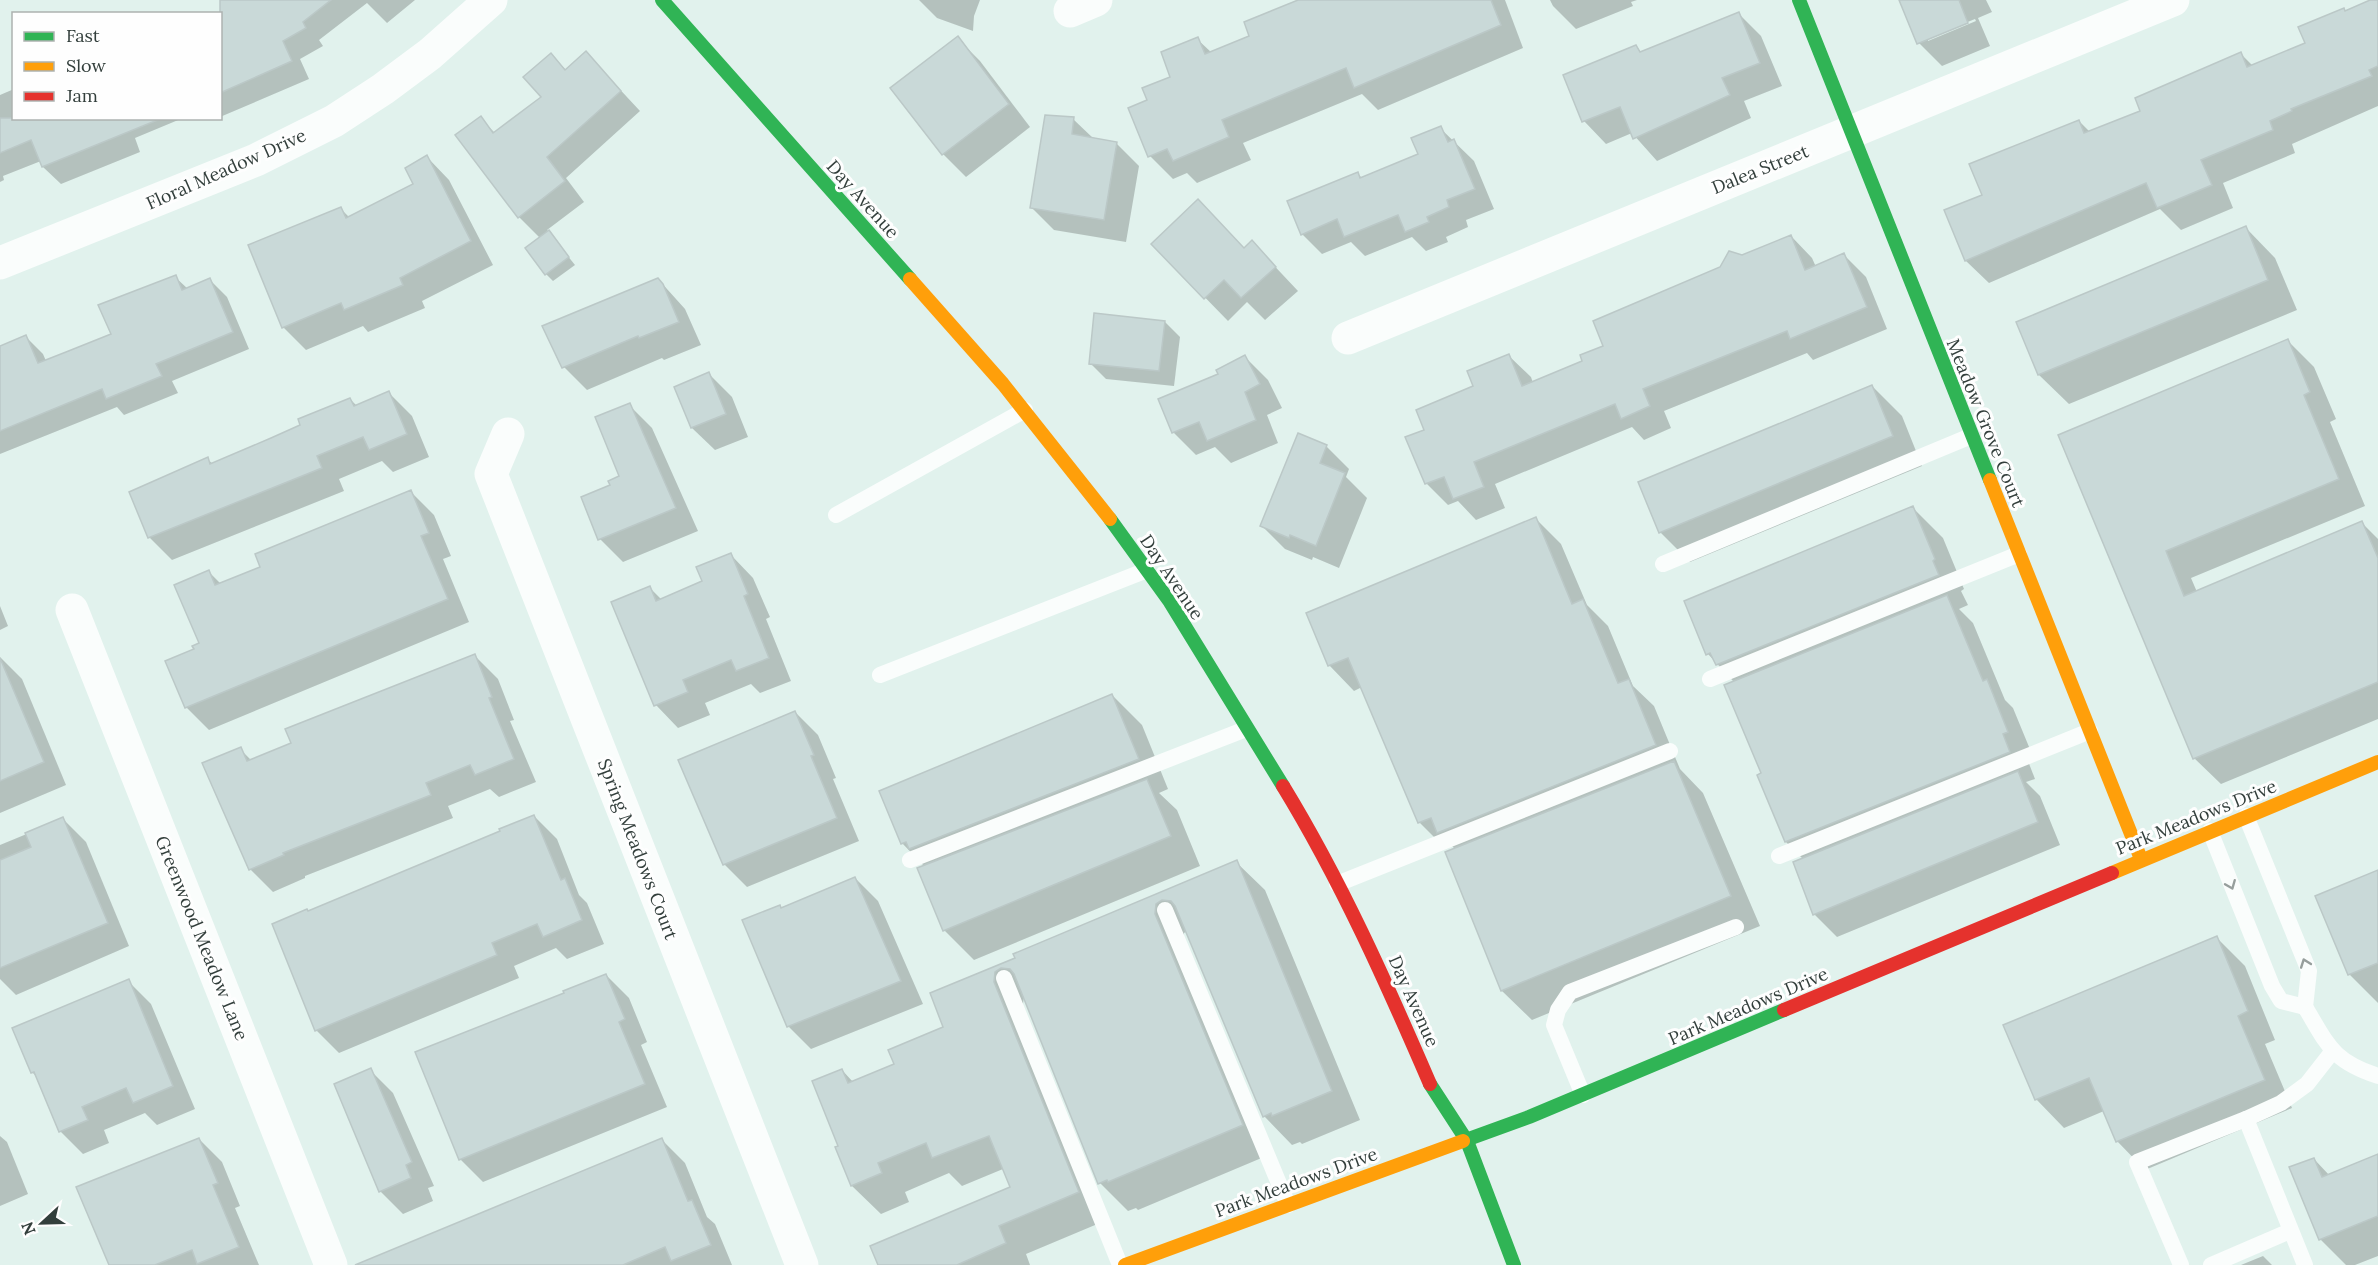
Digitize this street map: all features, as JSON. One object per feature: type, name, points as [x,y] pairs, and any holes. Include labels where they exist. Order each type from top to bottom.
[{"type":"street","name":"Floral Meadow Drive","points":[[0,263],[256,160],[334,121],[383,89],[430,54],[491,0]]},
{"type":"street","name":"Day Avenue","points":[[662,0],[1025,410],[1089,490],[1170,602],[1314,837],[1376,959],[1431,1085],[1467,1141],[1514,1265]]},
{"type":"street","name":"Meadow Grove Court","points":[[1799,0],[2141,860]]},
{"type":"street","name":"Dalea Street","points":[[1348,338],[2173,0]]},
{"type":"street","name":"Spring Meadows Court","points":[[508,434],[491,474],[802,1265]]},
{"type":"street","name":"Greenwood Meadow Lane","points":[[72,610],[331,1265]]},
{"type":"street","name":"Park Meadows Drive","points":[[1122,1265],[1467,1141],[1583,1095],[2378,762]]},
{"type":"lane","points":[[836,515],[1025,410]]},
{"type":"lane","points":[[1663,564],[1971,436]]},
{"type":"lane","points":[[1710,680],[2019,554]]},
{"type":"lane","points":[[880,675],[1147,570]]},
{"type":"lane","points":[[910,860],[1246,729]]},
{"type":"lane","points":[[1779,856],[2090,731]]},
{"type":"lane","points":[[1337,884],[1670,751]]},
{"type":"lane","points":[[2246,816],[2309,971],[2304,1007],[2332,1052],[2354,1068],[2378,1076]]},
{"type":"lane","points":[[2210,831],[2272,986],[2281,1001],[2304,1007]]},
{"type":"lane","points":[[1165,910],[1287,1205]]},
{"type":"lane","points":[[1583,1095],[1554,1025],[1558,1010],[1570,992],[1736,927]]},
{"type":"lane","points":[[1004,978],[1122,1265]]},
{"type":"lane","points":[[2181,1265],[2138,1162],[2281,1103],[2307,1084],[2332,1052]]},
{"type":"lane","points":[[2246,1119],[2305,1265]]},
{"type":"lane","points":[[2211,1265],[2290,1231]]},
{"type":"building","points":[[220,0],[331,0],[303,22],[306,28],[283,41],[292,61],[222,92],[222,12],[220,12]]},
{"type":"building","points":[[1298,0],[1491,0],[1501,25],[1354,88],[1346,68],[1222,120],[1229,137],[1173,161],[1167,149],[1148,157],[1128,108],[1147,100],[1142,88],[1170,77],[1161,52],[1198,37],[1205,54],[1249,36],[1244,22]]},
{"type":"building","points":[[1899,0],[1959,0],[1968,23],[1917,44]]},
{"type":"building","points":[[2370,0],[2378,0],[2378,66],[2369,70],[2372,76],[2291,109],[2292,111],[2270,121],[2273,130],[2201,160],[2212,185],[2157,208],[2146,183],[1965,261],[1944,210],[1982,195],[1969,164],[2079,120],[2084,133],[2140,111],[2135,98],[2241,52],[2247,67],[2305,43],[2298,27]]},
{"type":"building","points":[[1739,12],[1760,63],[1722,78],[1730,95],[1633,139],[1620,107],[1582,122],[1563,75],[1636,45],[1640,52]]},
{"type":"building","points":[[958,36],[1009,104],[942,155],[890,88]]},
{"type":"building","points":[[586,51],[621,91],[547,157],[565,181],[518,218],[455,135],[481,116],[493,133],[541,97],[523,77],[551,53],[565,70]]},
{"type":"building","points":[[1045,115],[1074,117],[1072,134],[1117,142],[1104,220],[1030,208]]},
{"type":"building","points":[[0,118],[12,118],[12,120],[158,120],[42,167],[31,140],[0,153]]},
{"type":"building","points":[[1441,126],[1448,142],[1454,139],[1475,189],[1447,200],[1449,207],[1427,217],[1429,222],[1405,232],[1398,215],[1344,237],[1337,219],[1301,235],[1287,201],[1358,172],[1360,178],[1418,154],[1411,138]]},
{"type":"building","points":[[427,155],[471,241],[400,278],[403,285],[344,310],[341,303],[282,328],[248,245],[341,207],[346,218],[413,184],[405,168]]},
{"type":"building","points":[[1198,199],[1244,248],[1252,240],[1276,267],[1241,298],[1224,280],[1204,299],[1151,244]]},
{"type":"building","points":[[2246,226],[2268,280],[2038,375],[2016,322]]},
{"type":"building","points":[[549,230],[569,257],[545,275],[525,248]]},
{"type":"building","points":[[1791,235],[1805,270],[1844,253],[1867,307],[1790,339],[1787,331],[1643,389],[1650,406],[1621,419],[1615,404],[1474,462],[1484,487],[1453,499],[1444,477],[1425,484],[1405,437],[1424,430],[1416,410],[1473,386],[1467,371],[1509,354],[1522,386],[1582,361],[1580,355],[1603,346],[1593,321],[1720,267],[1729,251],[1742,255]]},
{"type":"building","points":[[176,275],[182,290],[210,278],[233,332],[156,364],[162,376],[106,399],[102,389],[0,431],[0,346],[26,335],[38,363],[111,334],[98,305]]},
{"type":"building","points":[[658,278],[663,284],[679,322],[639,338],[638,336],[562,368],[542,326]]},
{"type":"building","points":[[1094,313],[1165,321],[1159,371],[1089,364]]},
{"type":"building","points":[[2288,339],[2310,392],[2304,395],[2339,479],[2166,551],[2184,596],[2362,521],[2378,558],[2378,682],[2193,759],[2058,435]]},
{"type":"building","points":[[1245,355],[1260,384],[1245,392],[1256,420],[1207,441],[1199,422],[1172,433],[1158,399],[1218,374],[1216,370]]},
{"type":"building","points":[[709,372],[726,414],[691,428],[674,387]]},
{"type":"building","points":[[1872,385],[1893,436],[1659,533],[1638,482]]},
{"type":"building","points":[[389,391],[407,434],[369,450],[363,437],[317,456],[322,468],[148,538],[129,492],[208,457],[210,464],[300,425],[298,419],[350,398],[354,406]]},
{"type":"building","points":[[630,403],[676,508],[598,540],[581,497],[610,485],[608,481],[619,476],[595,417]]},
{"type":"building","points":[[1298,433],[1327,445],[1320,463],[1345,473],[1316,546],[1260,526]]},
{"type":"building","points":[[411,490],[429,533],[421,536],[448,599],[185,708],[165,661],[194,649],[192,646],[199,643],[174,585],[209,570],[215,585],[260,567],[255,554]]},
{"type":"building","points":[[1913,506],[1935,559],[1933,561],[1939,575],[1716,665],[1710,653],[1706,655],[1684,601]]},
{"type":"building","points":[[1536,517],[1572,604],[1583,599],[1618,683],[1629,679],[1656,745],[1437,833],[1431,818],[1418,823],[1348,658],[1328,666],[1306,613]]},
{"type":"building","points":[[731,553],[748,594],[744,596],[769,658],[736,671],[731,660],[683,680],[688,692],[654,706],[611,602],[650,586],[656,601],[702,581],[696,567]]},
{"type":"building","points":[[1947,595],[1983,681],[1987,679],[2008,732],[2003,734],[2010,752],[1785,842],[1757,775],[1761,773],[1724,685]]},
{"type":"building","points":[[475,654],[492,697],[489,698],[514,759],[475,775],[470,765],[426,783],[431,795],[283,853],[284,855],[249,870],[202,763],[241,747],[247,761],[291,743],[285,729]]},
{"type":"building","points":[[0,658],[44,762],[0,781]]},
{"type":"building","points":[[1112,694],[1139,759],[909,849],[906,842],[901,844],[879,791]]},
{"type":"building","points":[[795,711],[837,818],[723,865],[678,760]]},
{"type":"building","points":[[1674,761],[1731,896],[1501,991],[1445,852]]},
{"type":"building","points":[[2018,771],[2038,822],[1813,915],[1793,862]]},
{"type":"building","points":[[1147,779],[1171,836],[943,931],[917,868]]},
{"type":"building","points":[[534,815],[561,880],[565,878],[582,920],[543,937],[537,924],[492,943],[497,955],[315,1031],[272,924],[307,909],[308,911]]},
{"type":"building","points":[[63,817],[108,923],[0,968],[0,860],[31,847],[25,833]]},
{"type":"building","points":[[1237,860],[1332,1091],[1272,1116],[1271,1113],[1263,1117],[1175,906],[1171,901],[1162,900],[1156,904],[1155,914],[1243,1125],[1108,1182],[1107,1180],[1098,1184],[1014,974],[1010,969],[1001,968],[995,972],[994,982],[1079,1192],[999,1226],[1006,1243],[957,1265],[878,1265],[870,1246],[1010,1187],[989,1136],[932,1158],[926,1143],[878,1163],[882,1173],[851,1186],[812,1081],[842,1069],[848,1083],[894,1064],[888,1050],[943,1027],[930,993],[1015,958],[1013,954]]},
{"type":"building","points":[[2378,870],[2378,963],[2348,975],[2315,896]]},
{"type":"building","points":[[855,877],[901,981],[787,1027],[742,920],[780,905],[781,908]]},
{"type":"building","points":[[2217,936],[2248,1011],[2238,1016],[2265,1080],[2116,1142],[2089,1078],[2035,1100],[2003,1025]]},
{"type":"building","points":[[606,974],[625,1019],[619,1022],[645,1084],[459,1160],[415,1052]]},
{"type":"building","points":[[129,979],[173,1086],[133,1103],[126,1088],[82,1107],[88,1120],[59,1132],[34,1072],[31,1073],[12,1028]]},
{"type":"building","points":[[371,1068],[412,1162],[406,1165],[411,1178],[379,1192],[334,1084]]},
{"type":"building","points":[[199,1138],[218,1183],[213,1185],[239,1247],[197,1264],[192,1250],[155,1265],[109,1265],[76,1187]]},
{"type":"building","points":[[662,1138],[688,1201],[692,1200],[711,1245],[671,1261],[665,1247],[623,1265],[355,1265]]},
{"type":"building","points":[[2378,1154],[2378,1216],[2319,1240],[2289,1167],[2314,1158],[2322,1177]]},
{"type":"traffic: fast","points":[[662,0],[910,279]]},
{"type":"traffic: fast","points":[[1799,0],[1990,480]]},
{"type":"traffic: fast","points":[[1110,519],[1170,602],[1283,786]]},
{"type":"traffic: fast","points":[[1463,1141],[1529,1117],[1784,1010]]},
{"type":"traffic: fast","points":[[1430,1084],[1467,1141],[1514,1265]]},
{"type":"traffic: slow","points":[[910,279],[1003,384],[1110,519]]},
{"type":"traffic: slow","points":[[1990,480],[2141,859]]},
{"type":"traffic: slow","points":[[2112,873],[2378,762]]},
{"type":"traffic: slow","points":[[1125,1265],[1463,1141]]},
{"type":"traffic: jam","points":[[1283,786],[1343,895],[1430,1084]]},
{"type":"traffic: jam","points":[[1784,1010],[2112,873]]}]
